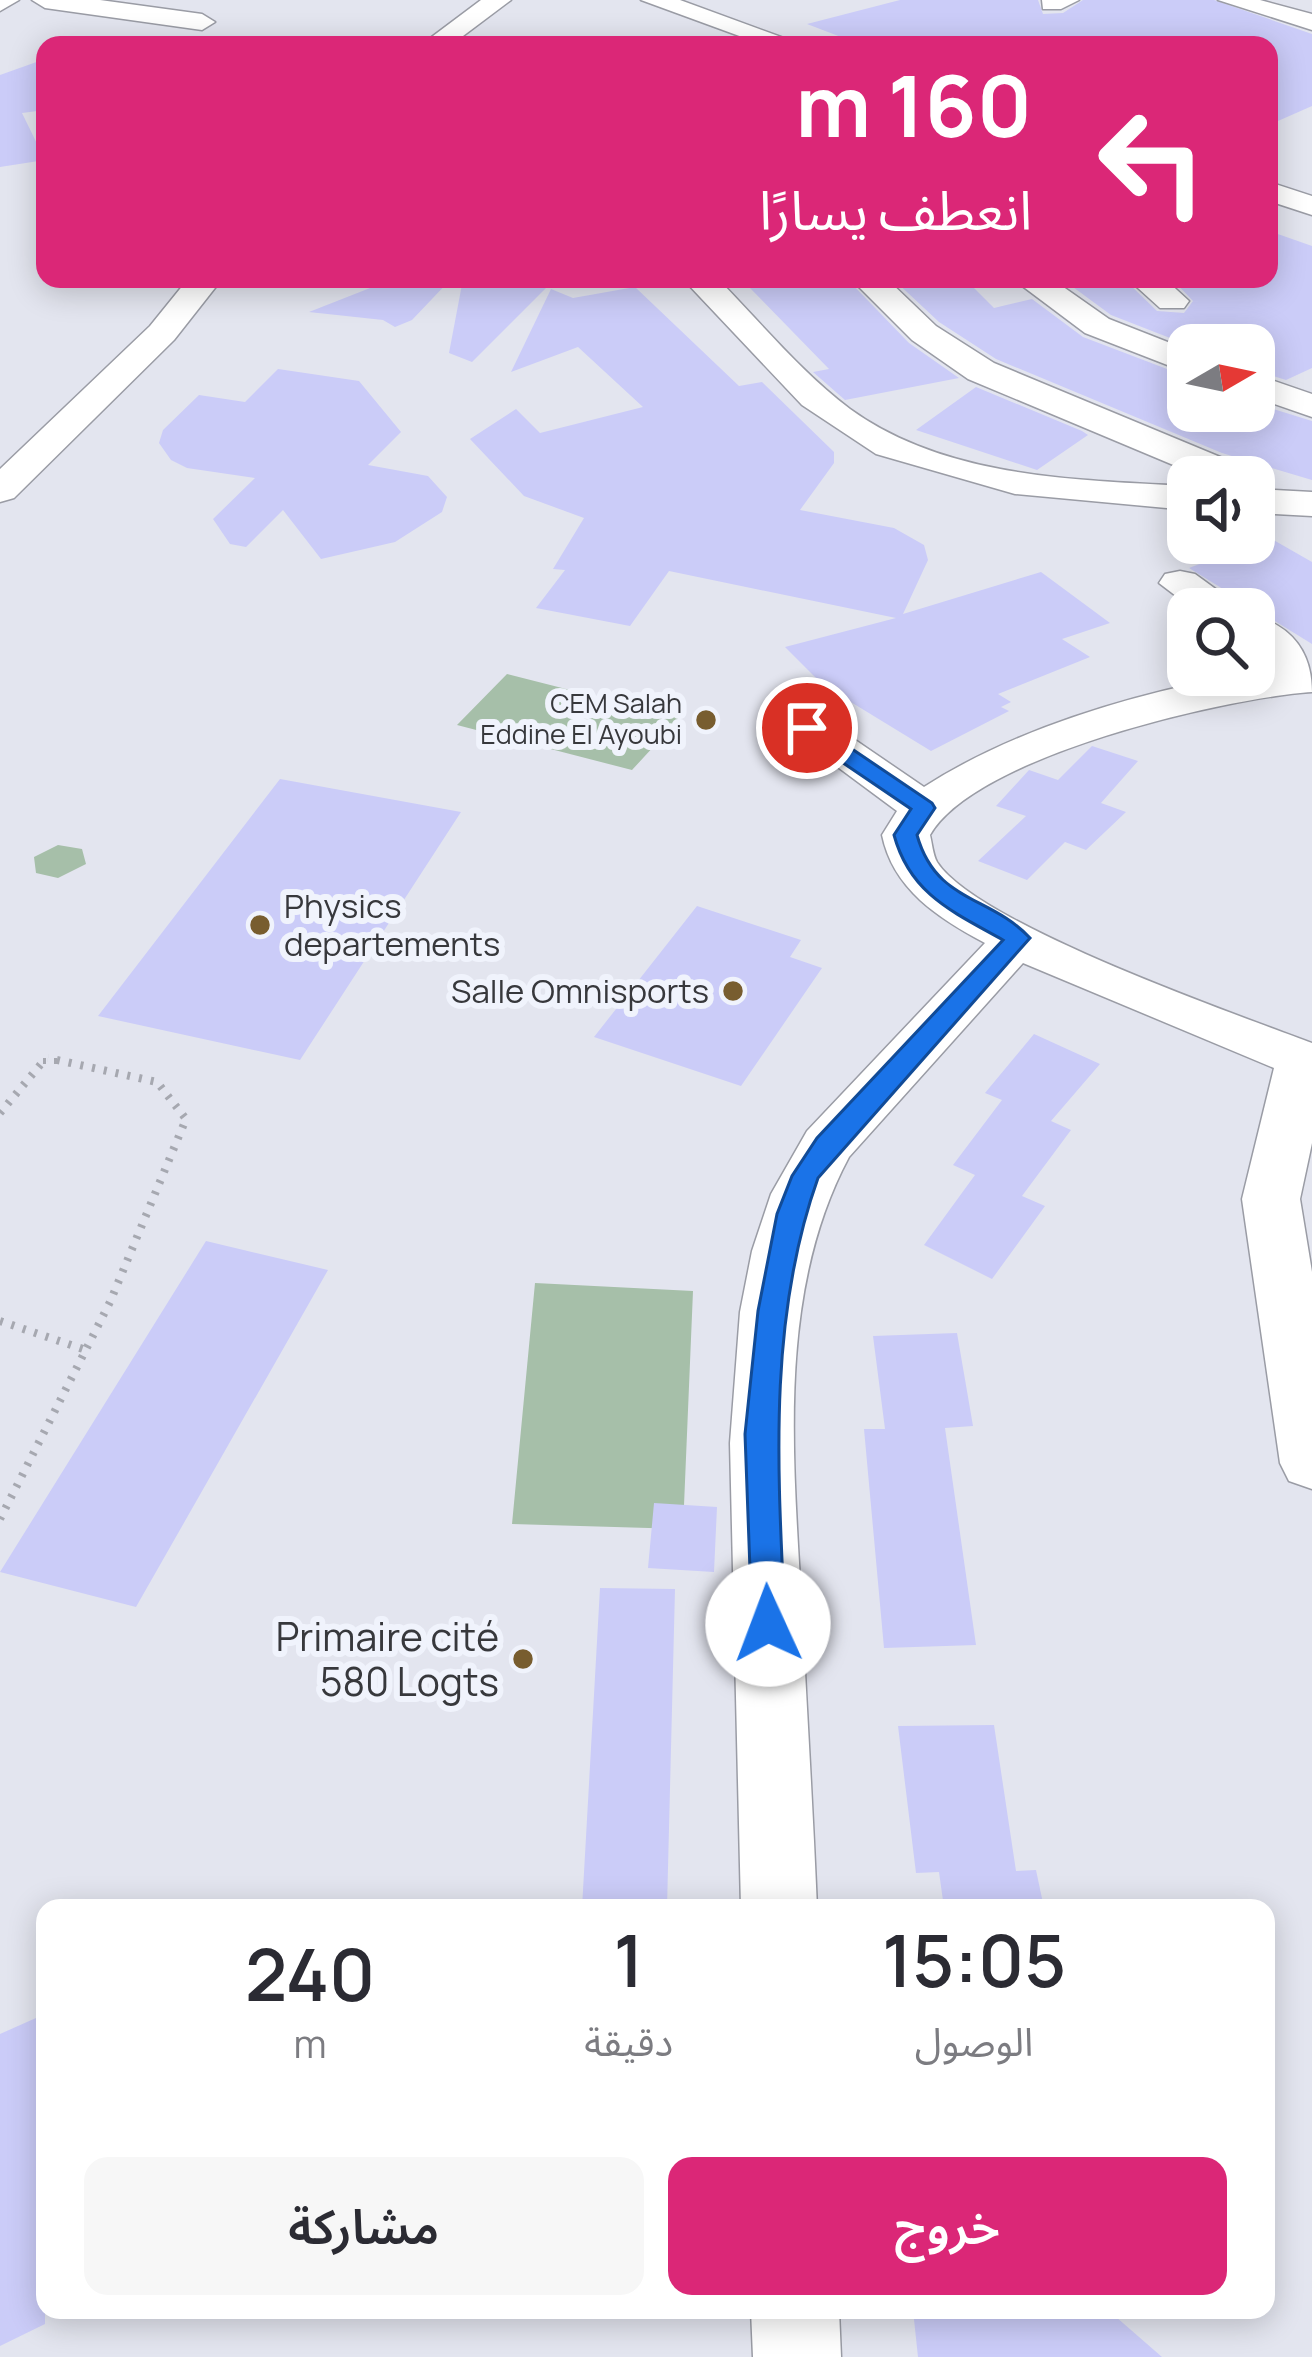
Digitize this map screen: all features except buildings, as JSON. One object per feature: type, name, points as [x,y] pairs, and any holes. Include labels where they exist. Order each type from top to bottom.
[{"type":"street","points":[[46,0],[202,22]]},
{"type":"street","points":[[447,36],[498,0]]},
{"type":"street","points":[[654,0],[763,36]]},
{"type":"street","points":[[1231,0],[1312,22]]},
{"type":"street","points":[[1278,194],[1312,206]]},
{"type":"street","points":[[0,490],[163,333],[198,288]]},
{"type":"street","points":[[709,288],[848,425],[913,455],[982,476],[1072,491],[1167,497]]},
{"type":"street","points":[[877,288],[924,333],[981,371],[1168,456]]},
{"type":"street","points":[[1043,288],[1097,326],[1167,354]]},
{"type":"street","points":[[1156,288],[1172,301]]},
{"type":"street","points":[[1275,393],[1312,406]]},
{"type":"street","points":[[1275,498],[1312,504]]},
{"type":"street","points":[[1180,583],[1188,588]]},
{"type":"street","points":[[1275,642],[1304,679],[1186,698],[1073,734],[924,808],[906,835],[914,868],[955,903],[1018,938],[1307,1061],[1271,1199],[1312,1463]]},
{"type":"street","points":[[807,728],[924,808]]},
{"type":"street","points":[[779,1899],[760,1434],[772,1311],[791,1214],[805,1176],[827,1145],[1018,938]]},
{"type":"street","points":[[795,2319],[797,2357]]},
{"type":"path","points":[[0,1113],[46,1058],[157,1082],[186,1119],[86,1350],[0,1520]]},
{"type":"path","points":[[0,1321],[86,1350]]},
{"type":"green space","points":[[507,674],[680,718],[632,770],[457,725]]},
{"type":"green space","points":[[58,845],[82,849],[86,864],[58,878],[36,873],[34,857]]},
{"type":"green space","points":[[535,1283],[693,1291],[683,1529],[512,1524]]},
{"type":"place","name":"CEM Salah Eddine El Ayoubi","points":[[706,720]]},
{"type":"place","name":"Physics departements","points":[[260,925]]},
{"type":"place","name":"Salle Omnisports","points":[[733,991]]},
{"type":"place","name":"Primaire cité 580 Logts","points":[[523,1659]]},
{"type":"route","points":[[768,1624],[760,1434],[772,1311],[791,1214],[805,1176],[827,1145],[1018,938],[955,903],[914,868],[906,835],[924,808],[807,728]]}]
